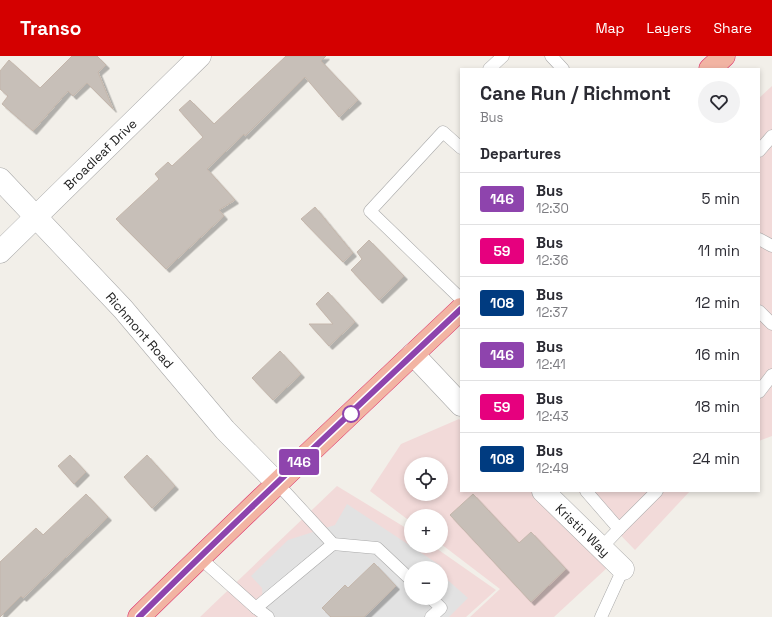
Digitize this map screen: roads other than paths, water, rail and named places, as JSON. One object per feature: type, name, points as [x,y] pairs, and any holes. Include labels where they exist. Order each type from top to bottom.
[{"type":"highway","points":[[711,68],[724,56]]},
{"type":"highway","points":[[139,617],[199,557],[460,310]]},
{"type":"street","name":"Broadleaf Drive","points":[[0,252],[200,56]]},
{"type":"street","name":"Richmont Road","points":[[0,179],[123,309],[225,430],[277,483]]},
{"type":"street","points":[[413,354],[460,404]]},
{"type":"street","name":"Kristin Way","points":[[544,492],[623,569]]},
{"type":"lane","points":[[490,68],[503,56]]},
{"type":"lane","points":[[551,56],[562,68]]},
{"type":"lane","points":[[460,147],[443,132],[370,210],[460,298]]},
{"type":"lane","points":[[760,149],[772,136]]},
{"type":"lane","points":[[760,240],[772,246]]},
{"type":"lane","points":[[760,312],[772,324]]},
{"type":"lane","points":[[760,389],[772,375]]},
{"type":"lane","points":[[277,483],[333,544],[377,548],[404,573]]},
{"type":"lane","points":[[587,492],[619,529]]},
{"type":"lane","points":[[601,548],[656,492]]},
{"type":"lane","points":[[256,608],[333,544]]},
{"type":"lane","points":[[199,557],[268,617]]},
{"type":"lane","points":[[601,617],[623,569]]},
{"type":"lane","points":[[431,617],[441,608],[438,605]]}]
